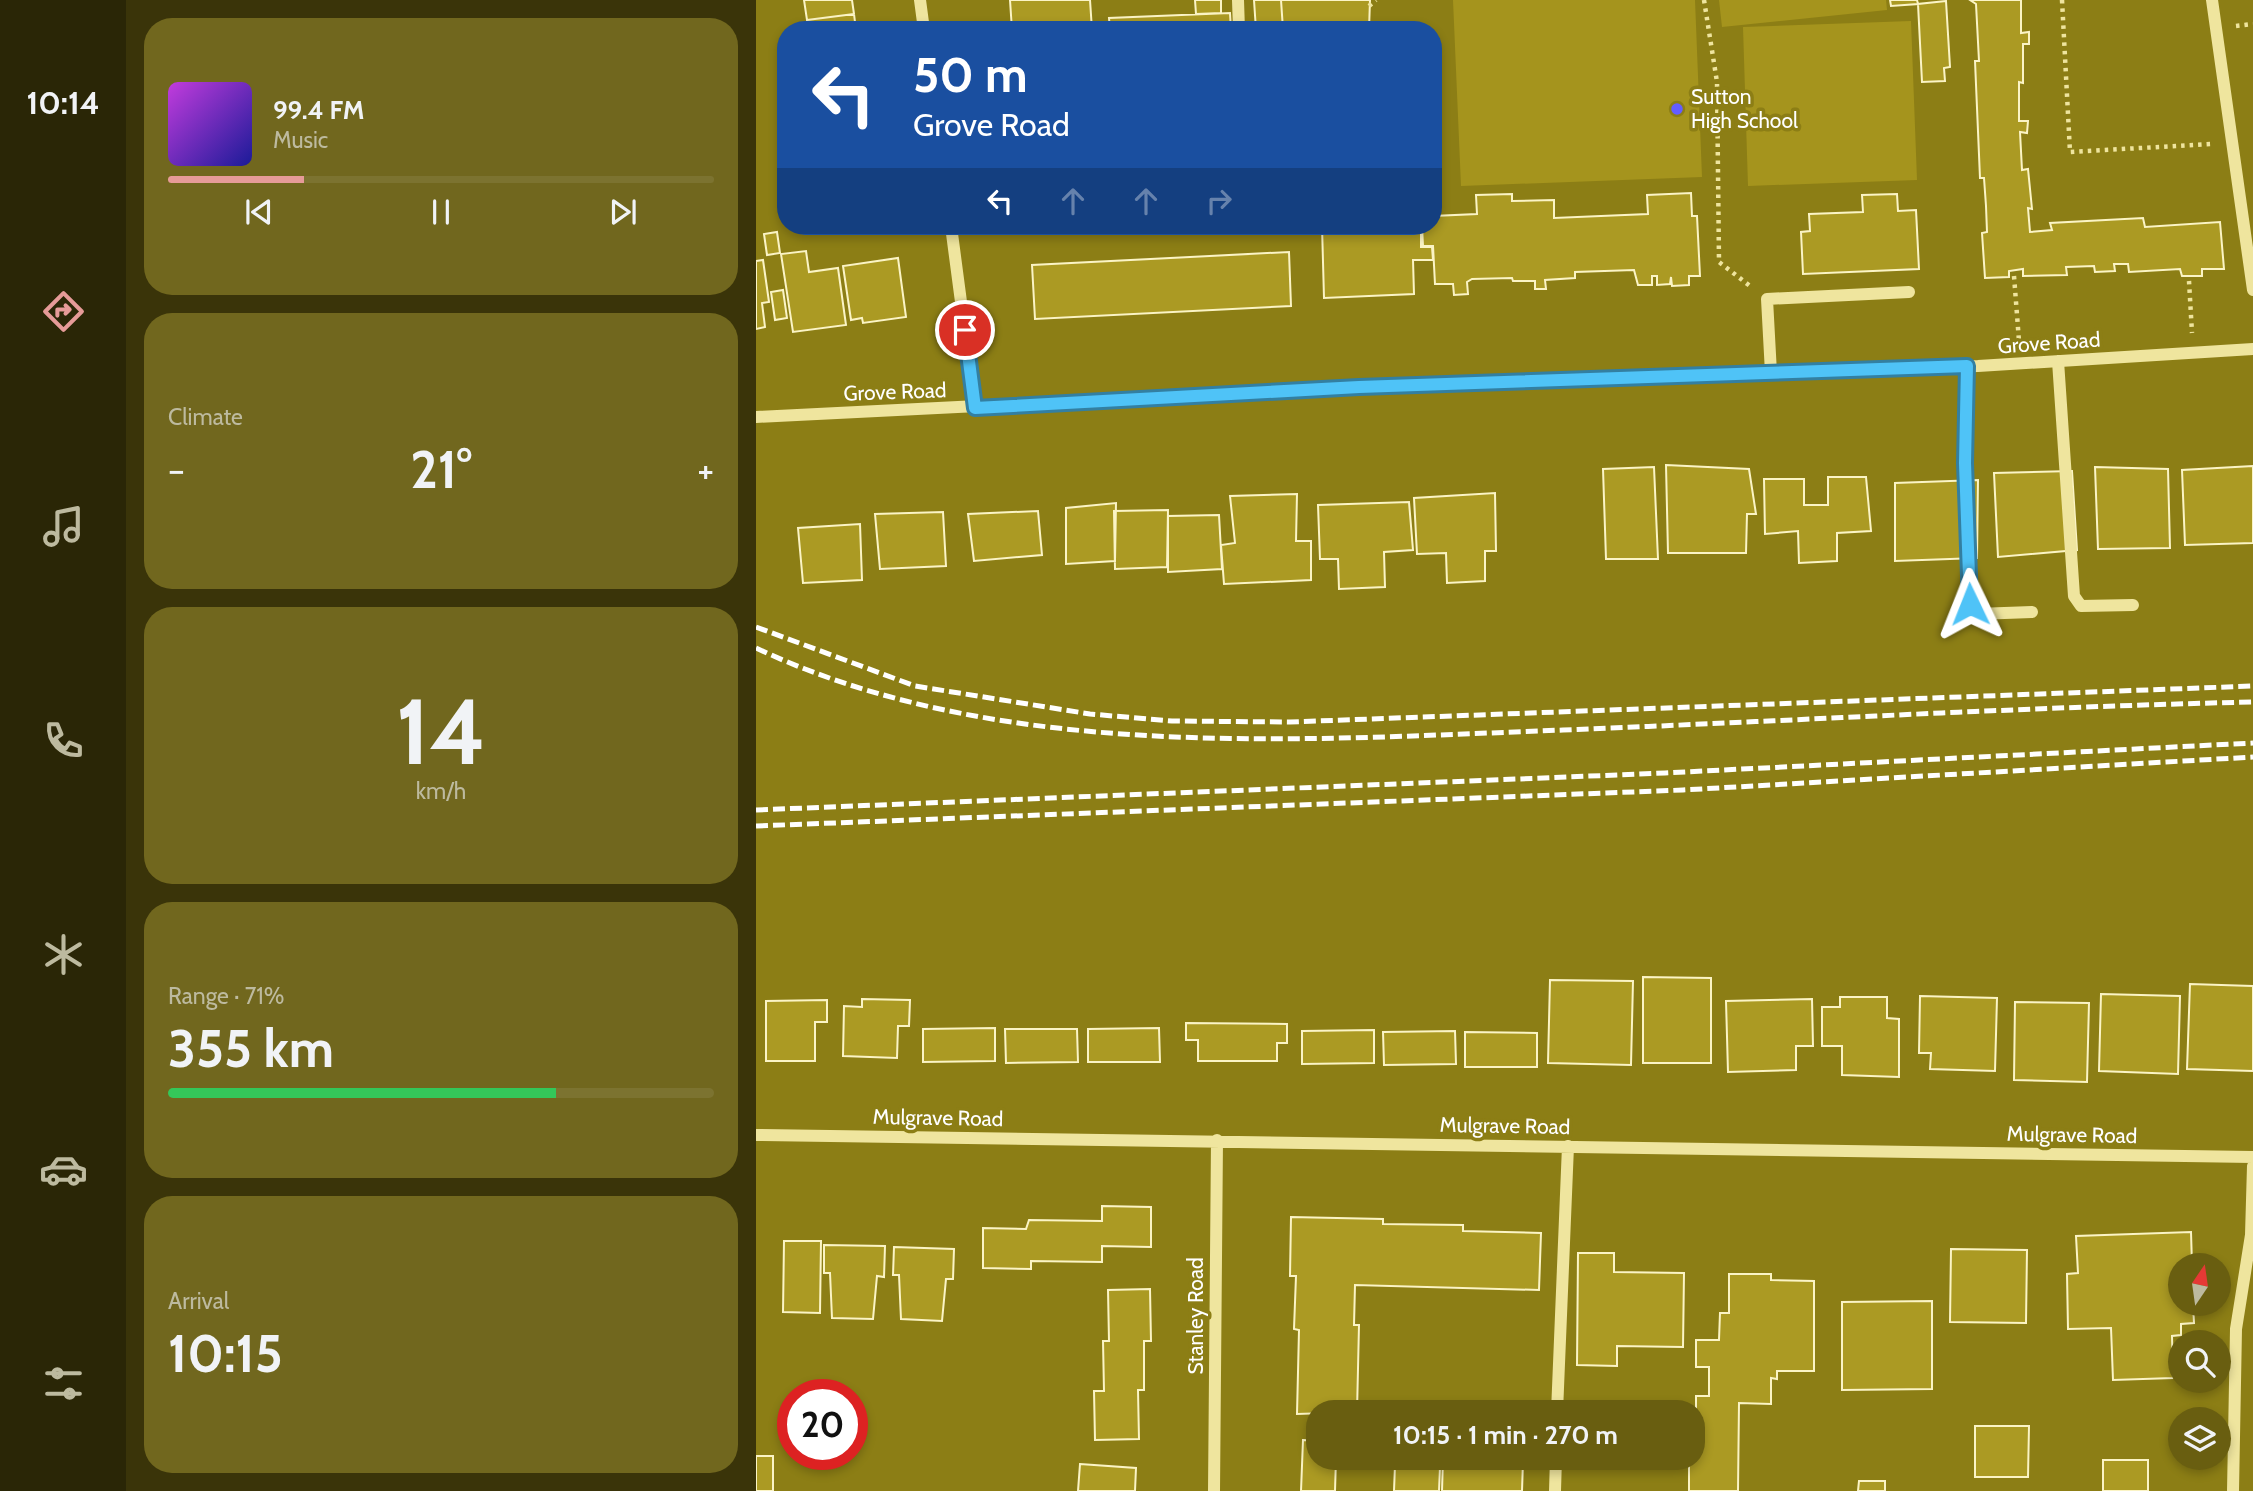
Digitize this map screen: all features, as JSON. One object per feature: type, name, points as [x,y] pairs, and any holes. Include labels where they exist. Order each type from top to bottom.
[{"type":"street","points":[[920,0],[923,21]]},
{"type":"street","points":[[1238,0],[1239,21]]},
{"type":"street","points":[[2212,0],[2253,290]]},
{"type":"street","points":[[952,235],[975,408]]},
{"type":"street","points":[[1770,373],[1767,299],[1909,292]]},
{"type":"street","name":"Grove Road","points":[[756,417],[1359,387],[2021,364],[2253,349]]},
{"type":"street","points":[[2058,361],[2074,596],[2081,606],[2133,606]]},
{"type":"street","points":[[1967,366],[1965,463],[1970,604],[1977,614],[2032,612]]},
{"type":"street","name":"Mulgrave Road","points":[[756,1135],[2253,1157]]},
{"type":"street","name":"Stanley Road","points":[[1214,1491],[1217,1140]]},
{"type":"street","points":[[1557,1400],[1568,1146]]},
{"type":"street","points":[[2233,1491],[2236,1329],[2251,1235],[2253,1166]]},
{"type":"street","points":[[1555,1491],[1556,1470]]},
{"type":"path","points":[[1369,6],[1376,0]]},
{"type":"path","points":[[1704,0],[1717,82],[1719,262],[1767,299]]},
{"type":"path","points":[[2062,0],[2070,152],[2232,143]]},
{"type":"path","points":[[2014,276],[2021,364]]},
{"type":"path","points":[[2189,281],[2193,353]]},
{"type":"shaded area","points":[[1453,0],[1695,0],[1702,177],[1461,186]]},
{"type":"shaded area","points":[[1719,0],[1886,0],[1887,10],[1722,27]]},
{"type":"shaded area","points":[[1911,21],[1917,180],[1748,186],[1743,27]]},
{"type":"building","points":[[804,0],[852,0],[854,14],[807,20]]},
{"type":"building","points":[[1010,0],[1090,0],[1091,21],[1011,21]]},
{"type":"building","points":[[1195,0],[1221,0],[1221,13],[1196,14]]},
{"type":"building","points":[[1254,0],[1281,0],[1282,21],[1255,21]]},
{"type":"building","points":[[1281,0],[1370,0],[1369,21],[1282,21]]},
{"type":"building","points":[[1890,0],[1917,0],[1918,4],[1891,6]]},
{"type":"building","points":[[1970,0],[2021,0],[2021,33],[2029,32],[2029,44],[2023,44],[2019,121],[2028,121],[2027,133],[2020,132],[2022,170],[2028,169],[2032,209],[2028,208],[2030,232],[2052,230],[2050,223],[2143,218],[2145,227],[2220,222],[2224,269],[2202,269],[2202,276],[2182,276],[2180,269],[2129,272],[2128,264],[2114,264],[2115,271],[2095,272],[2094,266],[2066,267],[2067,275],[2023,276],[2023,269],[2009,271],[2009,277],[1985,278],[1982,233],[1987,232],[1984,178],[1980,178],[1975,61],[1979,61],[1976,4]]},
{"type":"building","points":[[1946,1],[1950,67],[1944,68],[1945,81],[1922,82],[1918,4]]},
{"type":"building","points":[[1230,13],[1230,21],[1109,21],[1109,18]]},
{"type":"building","points":[[854,14],[855,21],[807,21]]},
{"type":"building","points":[[1691,193],[1692,216],[1697,216],[1700,276],[1689,276],[1689,285],[1672,286],[1671,277],[1670,284],[1657,285],[1657,276],[1652,276],[1652,285],[1638,285],[1634,270],[1575,272],[1575,278],[1545,280],[1546,289],[1535,289],[1535,281],[1513,281],[1512,278],[1472,279],[1467,282],[1468,294],[1454,295],[1453,284],[1435,284],[1433,246],[1423,246],[1422,235],[1442,235],[1442,216],[1477,214],[1476,195],[1512,194],[1512,201],[1554,200],[1554,218],[1648,214],[1647,195]]},
{"type":"building","points":[[1897,194],[1898,211],[1916,210],[1919,269],[1803,274],[1801,232],[1810,231],[1809,214],[1863,212],[1862,195]]},
{"type":"building","points":[[777,232],[780,253],[767,255],[764,234]]},
{"type":"building","points":[[1322,235],[1421,235],[1421,247],[1432,247],[1433,260],[1413,260],[1414,294],[1324,298]]},
{"type":"building","points":[[806,251],[809,272],[838,268],[846,325],[793,332],[781,254]]},
{"type":"building","points":[[1289,252],[1291,306],[1035,319],[1032,265]]},
{"type":"building","points":[[898,258],[906,317],[863,323],[862,318],[851,320],[843,266]]},
{"type":"building","points":[[763,260],[769,302],[762,303],[765,327],[756,329],[756,261]]},
{"type":"building","points":[[783,290],[787,318],[775,320],[771,292]]},
{"type":"building","points":[[1666,465],[1749,469],[1756,514],[1747,514],[1746,553],[1668,553]]},
{"type":"building","points":[[2253,466],[2253,543],[2185,545],[2182,470]]},
{"type":"building","points":[[1654,467],[1658,559],[1606,559],[1603,469]]},
{"type":"building","points":[[2095,467],[2168,469],[2170,548],[2098,549]]},
{"type":"building","points":[[2072,471],[2077,550],[1998,557],[1994,473]]},
{"type":"building","points":[[1828,477],[1866,477],[1871,531],[1837,533],[1837,561],[1799,563],[1798,531],[1765,534],[1764,479],[1804,479],[1804,505],[1828,505]]},
{"type":"building","points":[[1978,480],[1977,558],[1895,561],[1895,483]]},
{"type":"building","points":[[1495,493],[1496,551],[1485,551],[1485,581],[1447,583],[1446,553],[1417,554],[1414,498]]},
{"type":"building","points":[[1297,494],[1296,541],[1311,541],[1311,580],[1224,584],[1221,545],[1235,543],[1230,496]]},
{"type":"building","points":[[1409,502],[1413,550],[1384,552],[1385,587],[1339,589],[1338,559],[1320,559],[1318,505]]},
{"type":"building","points":[[1116,503],[1115,561],[1066,564],[1066,508]]},
{"type":"building","points":[[1168,510],[1167,567],[1115,569],[1114,511]]},
{"type":"building","points":[[1038,511],[1042,555],[974,561],[968,514]]},
{"type":"building","points":[[943,512],[946,566],[880,569],[875,514]]},
{"type":"building","points":[[1219,515],[1222,569],[1168,572],[1168,516]]},
{"type":"building","points":[[860,524],[862,580],[803,583],[798,528]]},
{"type":"building","points":[[1643,977],[1711,978],[1711,1063],[1643,1063]]},
{"type":"building","points":[[1550,980],[1633,981],[1631,1065],[1548,1063]]},
{"type":"building","points":[[2190,984],[2253,986],[2253,1071],[2187,1069]]},
{"type":"building","points":[[2101,994],[2180,996],[2178,1074],[2099,1071]]},
{"type":"building","points":[[1920,996],[1997,998],[1995,1071],[1930,1069],[1931,1053],[1919,1053]]},
{"type":"building","points":[[1840,997],[1887,997],[1887,1018],[1899,1019],[1899,1077],[1842,1075],[1842,1046],[1822,1046],[1822,1007],[1840,1007]]},
{"type":"building","points":[[862,999],[910,1000],[909,1026],[898,1026],[897,1058],[843,1056],[844,1006],[862,1007]]},
{"type":"building","points":[[1812,999],[1813,1046],[1796,1046],[1796,1070],[1728,1072],[1726,1001]]},
{"type":"building","points":[[827,1000],[827,1022],[815,1022],[815,1061],[766,1061],[766,1001]]},
{"type":"building","points":[[2015,1002],[2089,1003],[2087,1082],[2014,1080]]},
{"type":"building","points":[[1186,1023],[1287,1024],[1287,1043],[1277,1043],[1277,1061],[1198,1061],[1198,1040],[1186,1040]]},
{"type":"building","points":[[995,1028],[995,1061],[923,1062],[923,1029]]},
{"type":"building","points":[[1159,1028],[1160,1062],[1088,1062],[1088,1029]]},
{"type":"building","points":[[1005,1029],[1077,1029],[1078,1062],[1006,1063]]},
{"type":"building","points":[[1374,1030],[1374,1063],[1302,1064],[1302,1031]]},
{"type":"building","points":[[1455,1031],[1456,1064],[1384,1065],[1383,1032]]},
{"type":"building","points":[[1465,1032],[1537,1033],[1537,1067],[1465,1067]]},
{"type":"building","points":[[1102,1206],[1151,1207],[1151,1247],[1102,1246],[1102,1262],[1031,1261],[1031,1269],[983,1268],[983,1228],[1026,1229],[1029,1220],[1102,1221]]},
{"type":"building","points":[[1291,1217],[1383,1219],[1383,1224],[1463,1225],[1463,1231],[1541,1233],[1539,1290],[1355,1285],[1354,1325],[1359,1325],[1357,1400],[1306,1400],[1306,1414],[1297,1414],[1299,1330],[1294,1329],[1296,1276],[1290,1276]]},
{"type":"building","points":[[2191,1232],[2192,1253],[2168,1253],[2168,1316],[2194,1316],[2194,1323],[2181,1324],[2181,1330],[2168,1330],[2168,1378],[2113,1380],[2111,1328],[2068,1329],[2067,1274],[2078,1273],[2076,1236]]},
{"type":"building","points":[[784,1241],[821,1241],[820,1313],[783,1312]]},
{"type":"building","points":[[824,1245],[885,1246],[884,1277],[877,1276],[873,1319],[832,1318],[830,1273],[824,1273]]},
{"type":"building","points":[[894,1247],[954,1249],[953,1279],[946,1279],[942,1321],[901,1319],[899,1275],[893,1275]]},
{"type":"building","points":[[1951,1249],[2027,1250],[2026,1323],[1950,1322]]},
{"type":"building","points":[[1578,1253],[1614,1253],[1614,1272],[1684,1273],[1683,1347],[1617,1346],[1617,1366],[1577,1365]]},
{"type":"building","points":[[1729,1274],[1771,1274],[1771,1280],[1814,1281],[1814,1371],[1777,1371],[1777,1379],[1771,1378],[1771,1404],[1739,1403],[1738,1491],[1689,1491],[1689,1470],[1705,1470],[1705,1400],[1696,1400],[1696,1396],[1709,1396],[1709,1367],[1696,1367],[1696,1340],[1719,1340],[1720,1313],[1729,1313]]},
{"type":"building","points":[[1150,1289],[1151,1341],[1144,1341],[1144,1390],[1138,1390],[1139,1439],[1095,1440],[1094,1391],[1104,1391],[1103,1341],[1109,1341],[1108,1290]]},
{"type":"building","points":[[1932,1301],[1932,1389],[1842,1390],[1842,1302]]},
{"type":"building","points":[[1975,1426],[2029,1426],[2028,1477],[1975,1477]]},
{"type":"building","points":[[1303,1440],[1306,1440],[1306,1470],[1336,1470],[1335,1491],[1301,1491]]},
{"type":"building","points":[[756,1456],[773,1456],[773,1491],[756,1491]]},
{"type":"building","points":[[2103,1460],[2148,1460],[2148,1491],[2103,1491]]},
{"type":"building","points":[[1080,1464],[1136,1468],[1135,1491],[1078,1491]]},
{"type":"building","points":[[1395,1470],[1440,1470],[1439,1491],[1394,1491]]},
{"type":"building","points":[[1443,1470],[1523,1470],[1522,1491],[1442,1491]]},
{"type":"building","points":[[1859,1481],[1885,1481],[1885,1491],[1858,1491]]},
{"type":"railway","points":[[756,627],[915,686],[1090,714],[1172,721],[1290,722],[2253,686]]},
{"type":"railway","points":[[756,648],[850,685],[948,711],[1049,727],[1152,736],[1360,738],[2253,702]]},
{"type":"railway","points":[[756,810],[1665,773],[2253,743]]},
{"type":"railway","points":[[756,826],[1683,790],[2253,757]]},
{"type":"place","name":"Sutton High School","points":[[1677,109]]},
{"type":"route","points":[[965,330],[975,408],[1359,387],[1967,366],[1965,463],[1970,604]]}]
